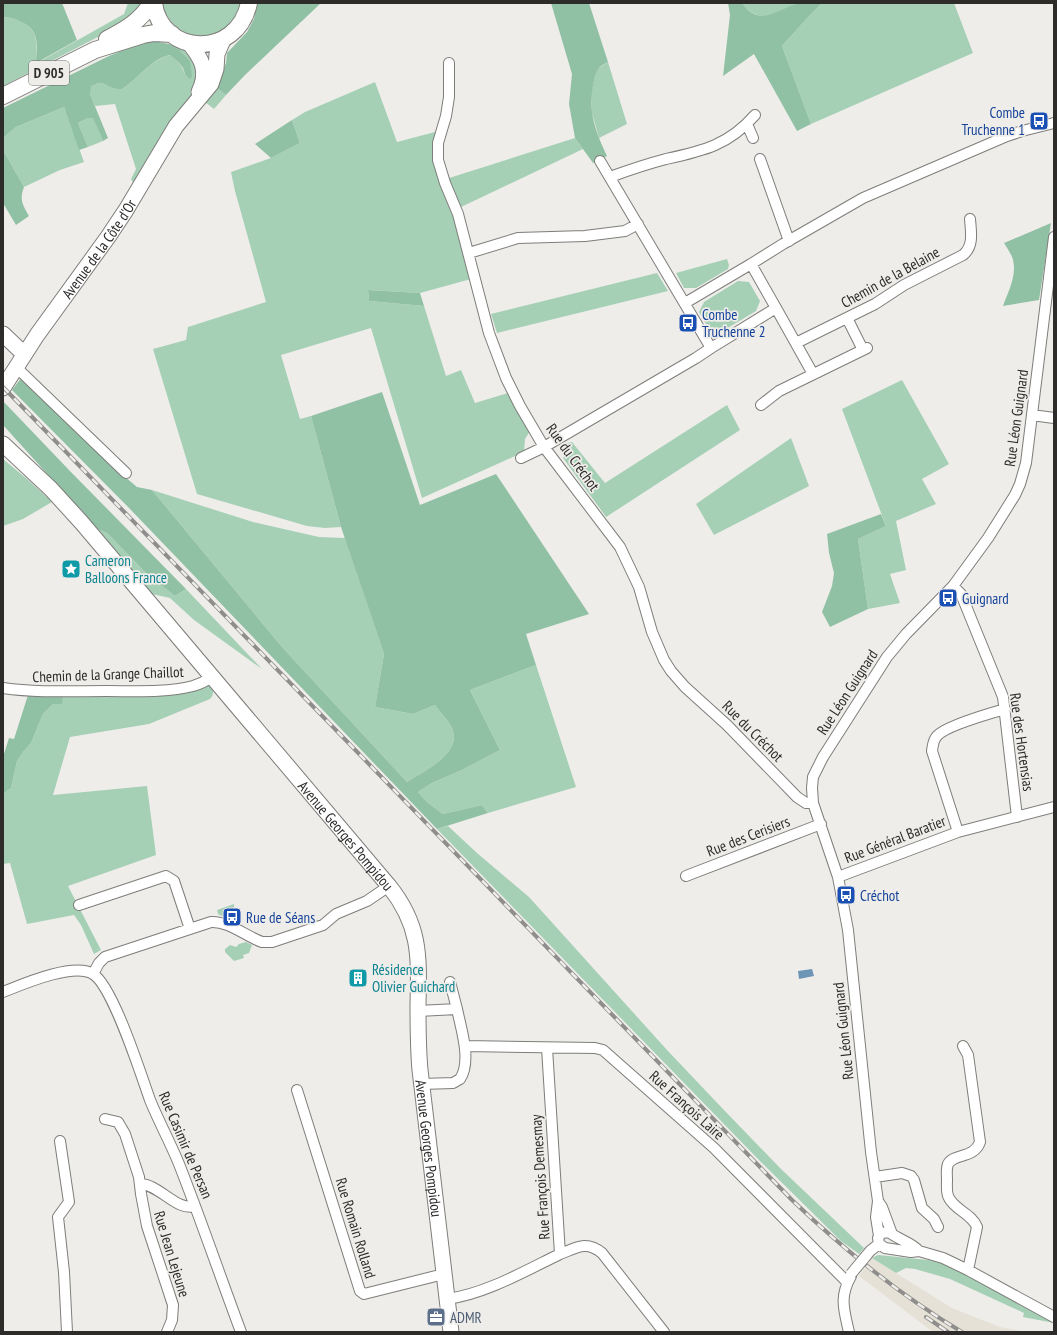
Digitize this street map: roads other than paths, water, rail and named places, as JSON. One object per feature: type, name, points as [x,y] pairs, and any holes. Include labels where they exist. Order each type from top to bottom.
[{"type":"main road","name":"D 905","points":[[95,50],[106,40],[137,21],[151,3]]},
{"type":"main road","points":[[154,3],[161,21],[172,34],[189,43],[196,44],[210,44],[229,36],[240,25],[249,3]]},
{"type":"main road","name":"D 905","points":[[3,96],[95,50],[143,35],[154,33],[172,34]]},
{"type":"main road","name":"Avenue de la Côte d'Or","points":[[3,388],[24,354],[108,237],[176,126],[211,84],[216,69],[217,54],[222,40]]},
{"type":"main road","name":"Avenue de la Côte d'Or","points":[[189,43],[202,62],[204,74],[202,85],[191,107]]},
{"type":"main road","points":[[3,334],[24,354]]},
{"type":"main road","name":"Avenue Georges Pompidou","points":[[3,444],[71,510],[389,886],[405,910],[416,942],[419,965],[418,1035],[421,1084],[451,1332]]},
{"type":"street","name":"Rue du Créchot","points":[[449,63],[449,97],[446,116],[438,143],[438,160],[445,183],[458,214],[489,333],[506,378],[520,406],[544,447],[620,547],[639,587],[652,632],[664,660],[671,671],[685,687],[727,724],[797,797],[806,803],[813,803]]},
{"type":"street","points":[[610,177],[633,168],[702,151],[722,142],[747,124],[755,115]]},
{"type":"street","points":[[685,303],[789,240],[863,198],[1007,136],[1054,123]]},
{"type":"street","points":[[747,124],[753,138]]},
{"type":"street","points":[[760,159],[789,240]]},
{"type":"street","points":[[600,161],[711,348]]},
{"type":"street","name":"Chemin de la Belaine","points":[[796,343],[875,304],[904,285],[963,255],[968,250],[971,243],[970,219]]},
{"type":"street","points":[[469,253],[518,238],[585,236],[625,231],[638,224]]},
{"type":"street","name":"Rue Léon Guignard","points":[[882,1243],[876,1217],[878,1201],[870,1144],[848,930],[838,877],[813,803],[813,777],[817,767],[887,657],[906,634],[953,586],[988,538],[1015,495],[1020,484],[1026,463],[1054,237]]},
{"type":"street","points":[[751,264],[813,374]]},
{"type":"street","points":[[521,458],[544,447],[696,358],[776,308]]},
{"type":"street","points":[[762,404],[779,391],[865,349],[847,318]]},
{"type":"street","points":[[16,367],[126,473]]},
{"type":"street","points":[[1032,415],[1054,418]]},
{"type":"street","name":"Rue des Hortensias","points":[[953,586],[961,594],[1004,696],[1017,817]]},
{"type":"street","name":"Chemin de la Grange Chaillot","points":[[3,688],[22,691],[50,692],[166,690],[196,685],[205,682],[212,676]]},
{"type":"street","name":"Rue Général Baratier","points":[[838,877],[958,832],[932,750],[933,742],[941,732],[984,715],[1005,709]]},
{"type":"street","points":[[958,832],[1054,807]]},
{"type":"street","name":"Rue des Cerisiers","points":[[686,876],[820,824]]},
{"type":"street","points":[[79,905],[166,876],[174,881],[190,929]]},
{"type":"street","points":[[3,992],[23,984],[64,972],[79,970],[93,974],[99,963],[105,957],[211,922],[219,922],[258,941],[266,943],[272,942],[323,925],[336,914],[367,901],[389,886]]},
{"type":"street","name":"Rue Casimir de Persan","points":[[93,974],[103,983],[111,998],[151,1101],[178,1162],[241,1332]]},
{"type":"street","points":[[421,1084],[453,1083],[460,1079],[464,1070],[465,1046],[450,982]]},
{"type":"street","points":[[418,1011],[457,1009]]},
{"type":"street","name":"Rue François Laire","points":[[465,1046],[595,1048],[603,1050],[714,1148],[849,1278]]},
{"type":"street","points":[[963,1046],[968,1055],[980,1142],[973,1151],[964,1156],[951,1160],[948,1164],[947,1170],[948,1197],[951,1202],[973,1220],[977,1227],[968,1270]]},
{"type":"street","name":"Rue François Demesmay","points":[[447,1299],[495,1284],[560,1254],[547,1048]]},
{"type":"street","name":"Rue Romain Rolland","points":[[297,1090],[360,1291],[364,1294],[444,1274]]},
{"type":"street","name":"Rue Jean Lejeune","points":[[105,1119],[118,1122],[130,1148],[140,1184],[140,1194],[147,1226],[173,1305],[172,1320],[167,1332]]},
{"type":"street","points":[[60,1141],[68,1202],[58,1217],[64,1272],[67,1332]]},
{"type":"street","points":[[875,1177],[902,1173],[911,1176],[914,1180],[922,1208],[934,1219],[938,1227]]},
{"type":"street","name":"Rue Jean Lejeune","points":[[140,1184],[152,1186],[182,1205],[189,1207],[195,1206]]},
{"type":"street","name":"Rue Léon Guignard","points":[[878,1201],[882,1207],[892,1234]]},
{"type":"street","points":[[848,1332],[843,1303],[845,1289],[849,1278],[870,1251],[882,1243],[884,1232],[892,1234],[914,1245],[919,1250],[943,1258],[968,1270],[1054,1317]]},
{"type":"street","points":[[882,1243],[892,1246],[894,1243],[892,1234]]},
{"type":"street","points":[[882,1243],[911,1252],[919,1250]]},
{"type":"street","points":[[560,1254],[587,1245],[602,1252],[664,1332]]},
{"type":"water","points":[[812,969],[814,976],[799,979],[798,971]]},
{"type":"railway","points":[[3,387],[792,1200],[832,1237],[873,1271],[917,1303],[962,1332]]},
{"type":"railway","points":[[926,1317],[948,1332]]},
{"type":"place","name":"Combe Truchenne 1","points":[[1039,121]]},
{"type":"place","name":"Combe Truchenne 2","points":[[688,323]]},
{"type":"place","name":"Cameron Balloons France","points":[[71,569]]},
{"type":"place","name":"Guignard","points":[[948,598]]},
{"type":"place","name":"Créchot","points":[[846,895]]},
{"type":"place","name":"Rue de Séans","points":[[232,917]]},
{"type":"place","name":"Résidence Olivier Guichard","points":[[358,978]]},
{"type":"place","name":"ADMR","points":[[436,1317]]}]
